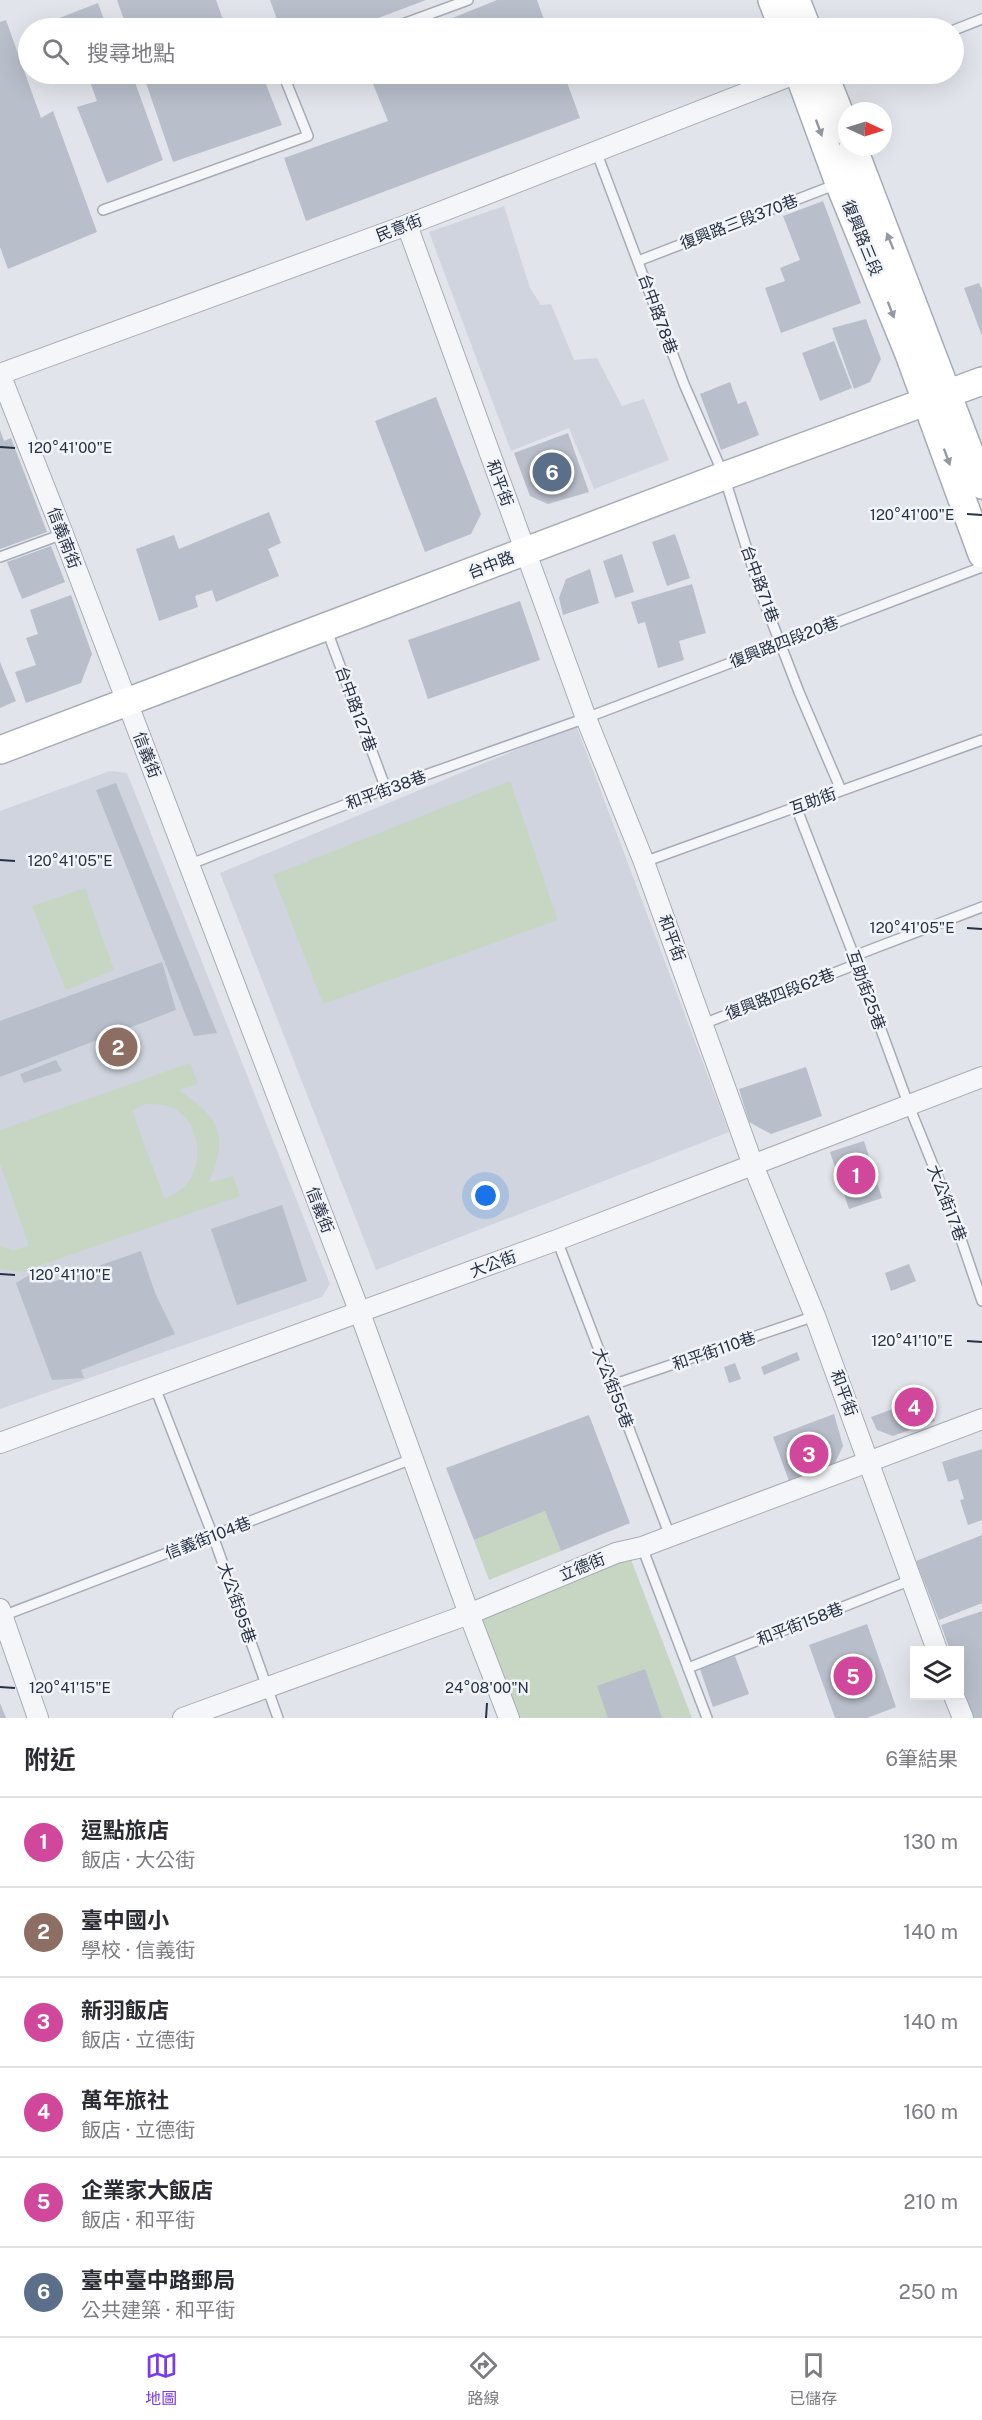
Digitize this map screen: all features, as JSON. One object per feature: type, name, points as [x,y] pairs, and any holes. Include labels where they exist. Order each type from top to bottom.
[{"type":"main road","points":[[772,0],[779,18]]},
{"type":"main road","points":[[796,0],[803,18]]},
{"type":"main road","name":"復興路三段","points":[[801,84],[839,183],[938,398]]},
{"type":"main road","points":[[828,84],[838,109]]},
{"type":"main road","name":"復興路三段","points":[[856,156],[938,398]]},
{"type":"main road","name":"台中路","points":[[0,750],[724,476],[982,381]]},
{"type":"main road","points":[[938,398],[982,485]]},
{"type":"main road","points":[[938,398],[982,554]]},
{"type":"street","name":"民意街","points":[[0,374],[407,225],[771,84]]},
{"type":"street","name":"和平街","points":[[407,225],[586,718],[644,862],[753,1165],[815,1316],[936,1646]]},
{"type":"street","name":"信義南街","points":[[0,374],[127,703]]},
{"type":"street","name":"信義街","points":[[127,703],[360,1313],[509,1718]]},
{"type":"street","name":"大公街","points":[[0,1443],[557,1240],[982,1077]]},
{"type":"street","name":"立德街","points":[[183,1718],[469,1614],[616,1553],[642,1547],[982,1419]]},
{"type":"street","points":[[1,1614],[38,1718]]},
{"type":"street","points":[[956,1700],[963,1718]]},
{"type":"lane","points":[[419,18],[468,0]]},
{"type":"lane","points":[[964,26],[982,19]]},
{"type":"lane","points":[[103,210],[308,136],[287,84]]},
{"type":"lane","name":"台中路78巷","points":[[596,151],[684,384],[724,476]]},
{"type":"lane","name":"復興路三段370巷","points":[[638,261],[839,183]]},
{"type":"lane","name":"台中路71巷","points":[[724,476],[760,591],[840,790]]},
{"type":"lane","points":[[0,556],[63,534]]},
{"type":"lane","name":"復興路四段20巷","points":[[586,718],[982,567]]},
{"type":"lane","name":"台中路127巷","points":[[326,628],[386,789]]},
{"type":"lane","name":"和平街38巷","points":[[188,865],[386,789],[586,718]]},
{"type":"lane","name":"互助街","points":[[644,862],[982,740]]},
{"type":"lane","name":"互助街25巷","points":[[796,807],[856,960],[909,1106]]},
{"type":"lane","name":"復興路四段62巷","points":[[703,1024],[982,907]]},
{"type":"lane","name":"大公街17巷","points":[[909,1106],[950,1207],[981,1294]]},
{"type":"lane","name":"大公街55巷","points":[[557,1240],[670,1536]]},
{"type":"lane","name":"和平街110巷","points":[[612,1385],[815,1316]]},
{"type":"lane","name":"大公街95巷","points":[[154,1385],[213,1536],[278,1718]]},
{"type":"lane","name":"信義街104巷","points":[[1,1614],[213,1536],[412,1459]]},
{"type":"lane","points":[[642,1547],[707,1718]]},
{"type":"lane","name":"和平街158巷","points":[[688,1668],[911,1580]]},
{"type":"shaded area","points":[[504,206],[530,288],[541,305],[551,304],[574,360],[597,358],[622,406],[644,399],[669,460],[594,489],[569,428],[511,451],[429,232]]},
{"type":"shaded area","points":[[576,725],[729,1132],[376,1270],[220,873]]},
{"type":"shaded area","points":[[110,771],[127,773],[330,1284],[322,1297],[0,1409],[0,811]]},
{"type":"green space","points":[[510,781],[558,920],[323,1004],[273,875]]},
{"type":"green space","points":[[85,888],[114,970],[66,990],[32,906]]},
{"type":"green space","points":[[190,1063],[198,1084],[178,1090],[204,1109],[217,1129],[219,1140],[215,1167],[208,1183],[233,1176],[240,1196],[21,1272],[0,1269],[0,1246],[13,1250],[29,1246],[0,1163],[0,1130]],"holes":[[[146,1104],[167,1106],[180,1113],[188,1121],[197,1143],[197,1155],[191,1177],[182,1189],[164,1198],[132,1110]]]},
{"type":"green space","points":[[545,1511],[561,1551],[489,1580],[474,1540]]},
{"type":"green space","points":[[630,1557],[692,1718],[516,1718],[477,1617]]},
{"type":"building","points":[[117,0],[216,0],[222,18],[123,18]]},
{"type":"building","points":[[270,0],[426,0],[378,18],[276,18]]},
{"type":"building","points":[[497,0],[537,0],[543,18],[452,18]]},
{"type":"building","points":[[98,3],[103,18],[59,18]]},
{"type":"building","points":[[6,20],[18,54],[18,84],[29,84],[41,118],[53,111],[97,232],[8,269],[0,247],[0,22]]},
{"type":"building","points":[[91,84],[136,84],[163,160],[107,183],[77,107],[97,101]]},
{"type":"building","points":[[146,84],[266,84],[282,125],[173,162]]},
{"type":"building","points":[[373,84],[568,84],[580,118],[306,221],[284,158],[388,121]]},
{"type":"building","points":[[823,201],[861,303],[781,333],[765,288],[785,281],[780,268],[800,260],[783,216]]},
{"type":"building","points":[[979,283],[982,290],[982,336],[964,288]]},
{"type":"building","points":[[866,319],[881,359],[870,382],[854,389],[832,328]]},
{"type":"building","points":[[834,341],[852,388],[820,401],[802,353]]},
{"type":"building","points":[[730,382],[738,404],[746,401],[759,435],[721,450],[700,394]]},
{"type":"building","points":[[436,397],[481,514],[471,534],[425,552],[375,421]]},
{"type":"building","points":[[0,430],[4,441],[11,438],[47,532],[0,549]]},
{"type":"building","points":[[568,433],[589,492],[548,504],[530,496],[514,453]]},
{"type":"building","points":[[269,512],[281,543],[268,549],[279,576],[216,602],[212,590],[195,596],[198,607],[159,621],[136,549],[174,535],[179,549]]},
{"type":"building","points":[[675,534],[690,578],[667,586],[652,542]]},
{"type":"building","points":[[51,546],[65,582],[22,599],[7,562]]},
{"type":"building","points":[[622,554],[634,592],[615,598],[603,561]]},
{"type":"building","points":[[590,569],[599,603],[563,615],[559,598],[566,579]]},
{"type":"building","points":[[692,584],[706,633],[679,641],[684,660],[658,668],[645,622],[638,624],[631,602]]},
{"type":"building","points":[[71,595],[92,654],[81,683],[26,703],[15,672],[36,665],[26,638],[38,634],[30,610]]},
{"type":"building","points":[[520,601],[540,660],[428,699],[408,640]]},
{"type":"building","points":[[0,662],[16,701],[0,708]]},
{"type":"building","points":[[116,783],[217,1033],[194,1036],[96,790]]},
{"type":"building","points":[[162,962],[176,1010],[0,1077],[0,1021]]},
{"type":"building","points":[[56,1060],[62,1071],[24,1083],[20,1074]]},
{"type":"building","points":[[806,1067],[822,1116],[771,1134],[749,1122],[739,1089]]},
{"type":"building","points":[[864,1141],[882,1198],[849,1209],[830,1152]]},
{"type":"building","points":[[282,1205],[307,1281],[237,1305],[211,1229]]},
{"type":"building","points":[[141,1251],[155,1293],[175,1334],[81,1370],[84,1378],[52,1380],[16,1283],[43,1267],[50,1283]]},
{"type":"building","points":[[909,1264],[916,1281],[891,1291],[885,1273]]},
{"type":"building","points":[[797,1352],[800,1360],[764,1375],[761,1367]]},
{"type":"building","points":[[735,1363],[741,1379],[729,1383],[724,1367]]},
{"type":"building","points":[[925,1397],[935,1421],[893,1436],[877,1430],[871,1417]]},
{"type":"building","points":[[834,1414],[843,1446],[835,1463],[789,1481],[773,1437]]},
{"type":"building","points":[[589,1415],[630,1523],[561,1551],[545,1511],[474,1540],[446,1468]]},
{"type":"building","points":[[982,1449],[982,1520],[968,1525],[960,1500],[964,1499],[958,1479],[948,1482],[942,1462]]},
{"type":"building","points":[[982,1535],[982,1603],[939,1620],[916,1561]]},
{"type":"building","points":[[982,1611],[982,1718],[973,1718],[964,1691],[964,1646],[949,1646],[941,1625]]},
{"type":"building","points":[[867,1624],[896,1707],[867,1718],[835,1718],[809,1645]]},
{"type":"building","points":[[735,1656],[749,1694],[713,1707],[700,1669]]},
{"type":"building","points":[[645,1669],[662,1718],[608,1718],[597,1686]]},
{"type":"building","points":[[0,1703],[6,1718],[0,1718]]},
{"type":"place","name":"臺中臺中路郵局","points":[[552,472]]},
{"type":"place","name":"臺中國小","points":[[118,1047]]},
{"type":"place","name":"逗點旅店","points":[[856,1175]]},
{"type":"place","name":"萬年旅社","points":[[914,1407]]},
{"type":"place","name":"新羽飯店","points":[[809,1454]]},
{"type":"place","name":"企業家大飯店","points":[[853,1676]]}]
